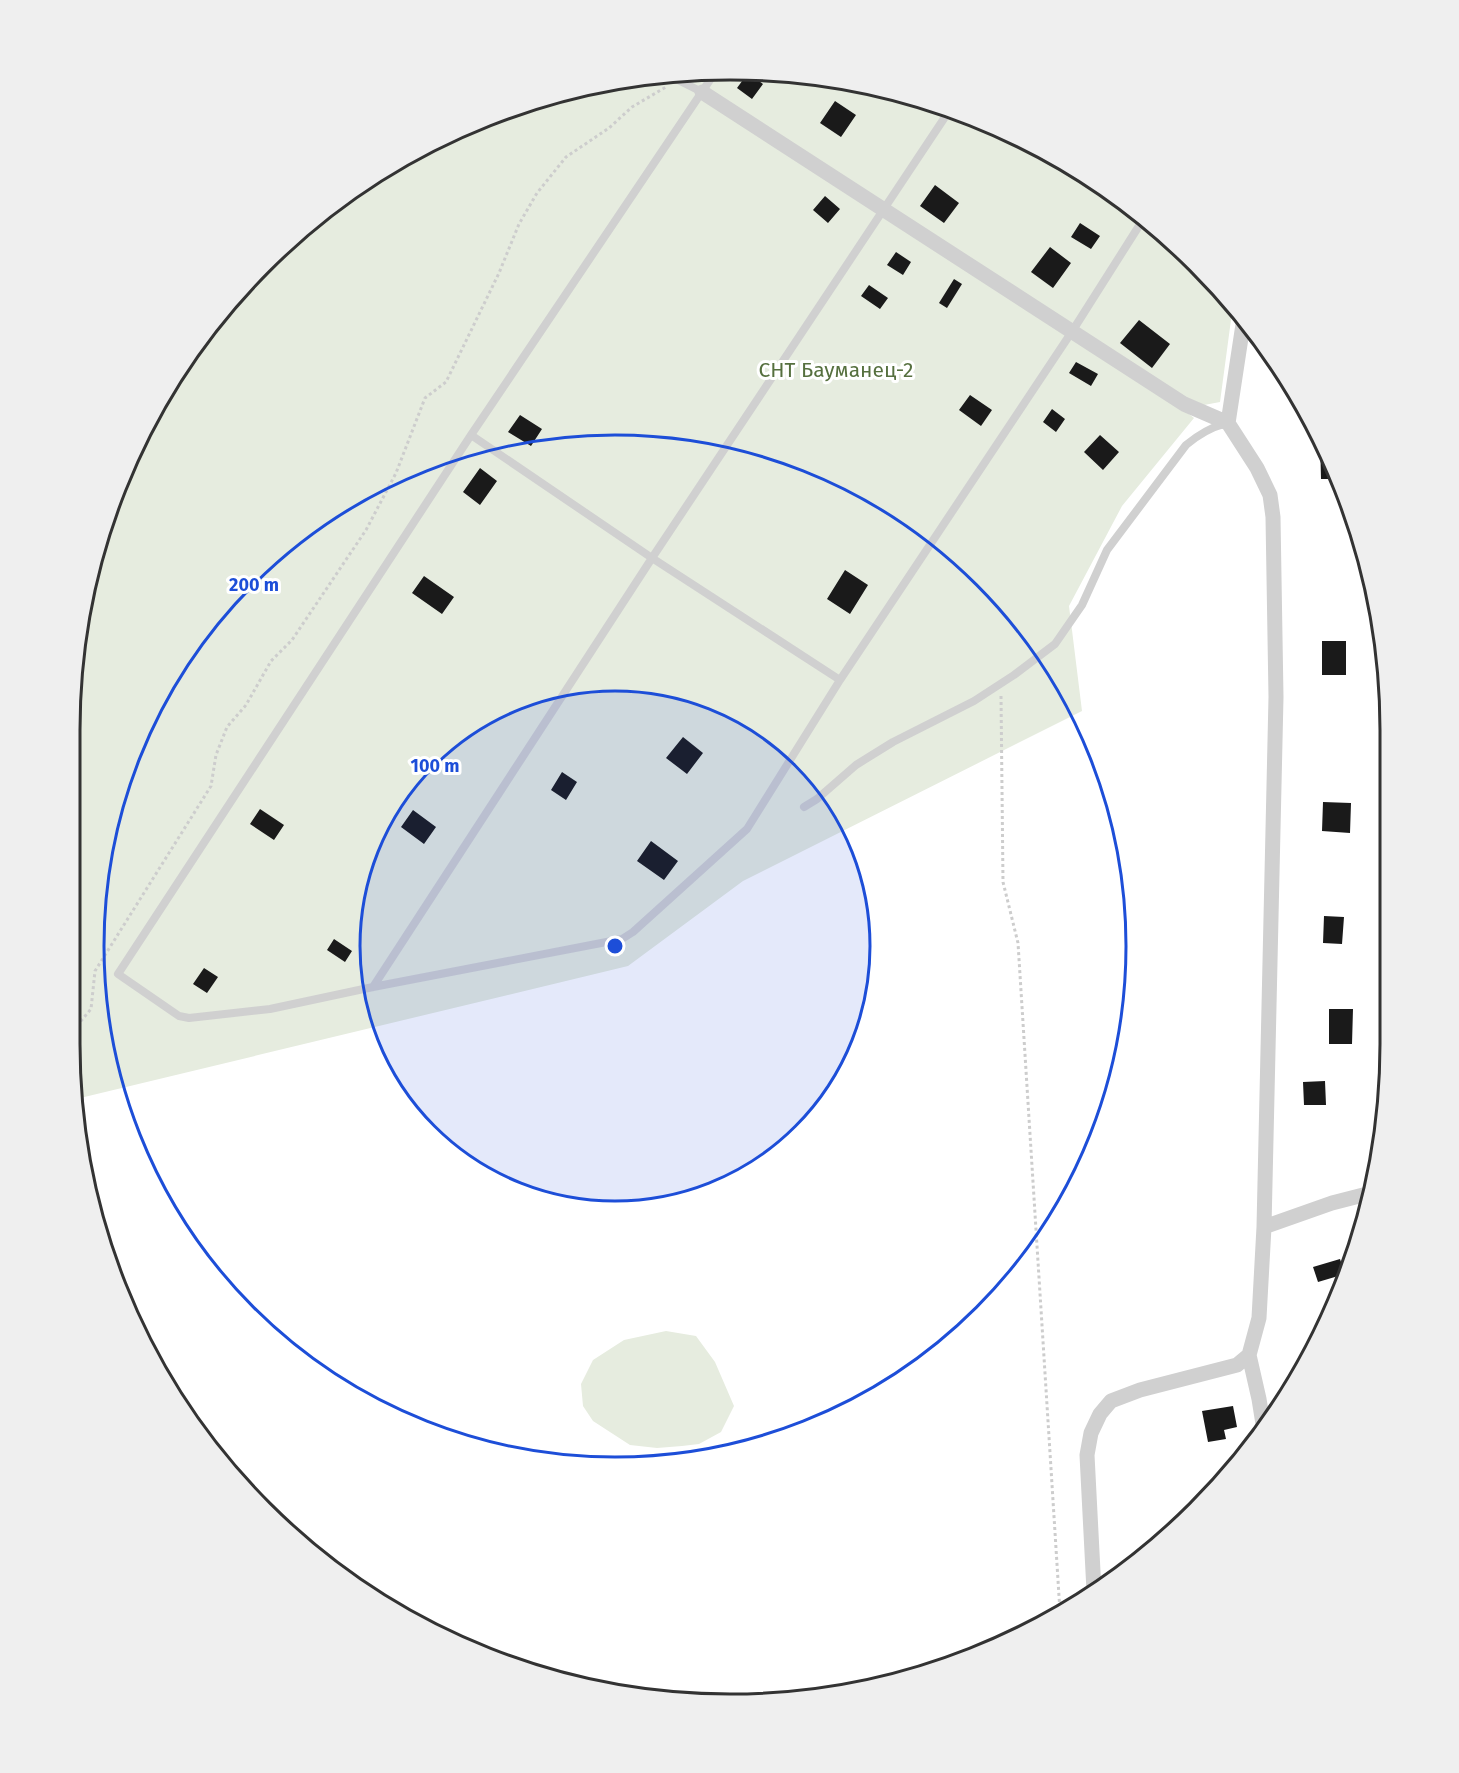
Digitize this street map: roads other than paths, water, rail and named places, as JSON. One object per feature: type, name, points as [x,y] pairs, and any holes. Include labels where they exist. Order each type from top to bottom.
[{"type":"street","points":[[702,92],[1073,330],[1184,404],[1228,423],[1257,468],[1270,495],[1273,517],[1276,697],[1264,1227],[1259,1318],[1249,1355],[1262,1416]]},
{"type":"street","points":[[1228,423],[1242,330]]},
{"type":"street","points":[[1264,1227],[1332,1203],[1361,1196]]},
{"type":"street","points":[[1094,1582],[1087,1455],[1091,1432],[1100,1414],[1111,1401],[1237,1365],[1249,1355]]},
{"type":"lane","points":[[710,80],[471,435],[118,974],[179,1016],[189,1018],[270,1009],[622,939],[633,932],[747,829],[840,680],[1073,330],[1139,226]]},
{"type":"lane","points":[[681,82],[702,92]]},
{"type":"lane","points":[[373,987],[652,558],[945,117]]},
{"type":"lane","points":[[804,807],[817,799],[856,765],[893,742],[974,701],[1055,644],[1082,605],[1107,550],[1186,445],[1213,427],[1228,423]]},
{"type":"lane","points":[[471,435],[652,558],[840,680]]},
{"type":"park label","name":"СНТ Бауманец-2","points":[[836,370]]}]
